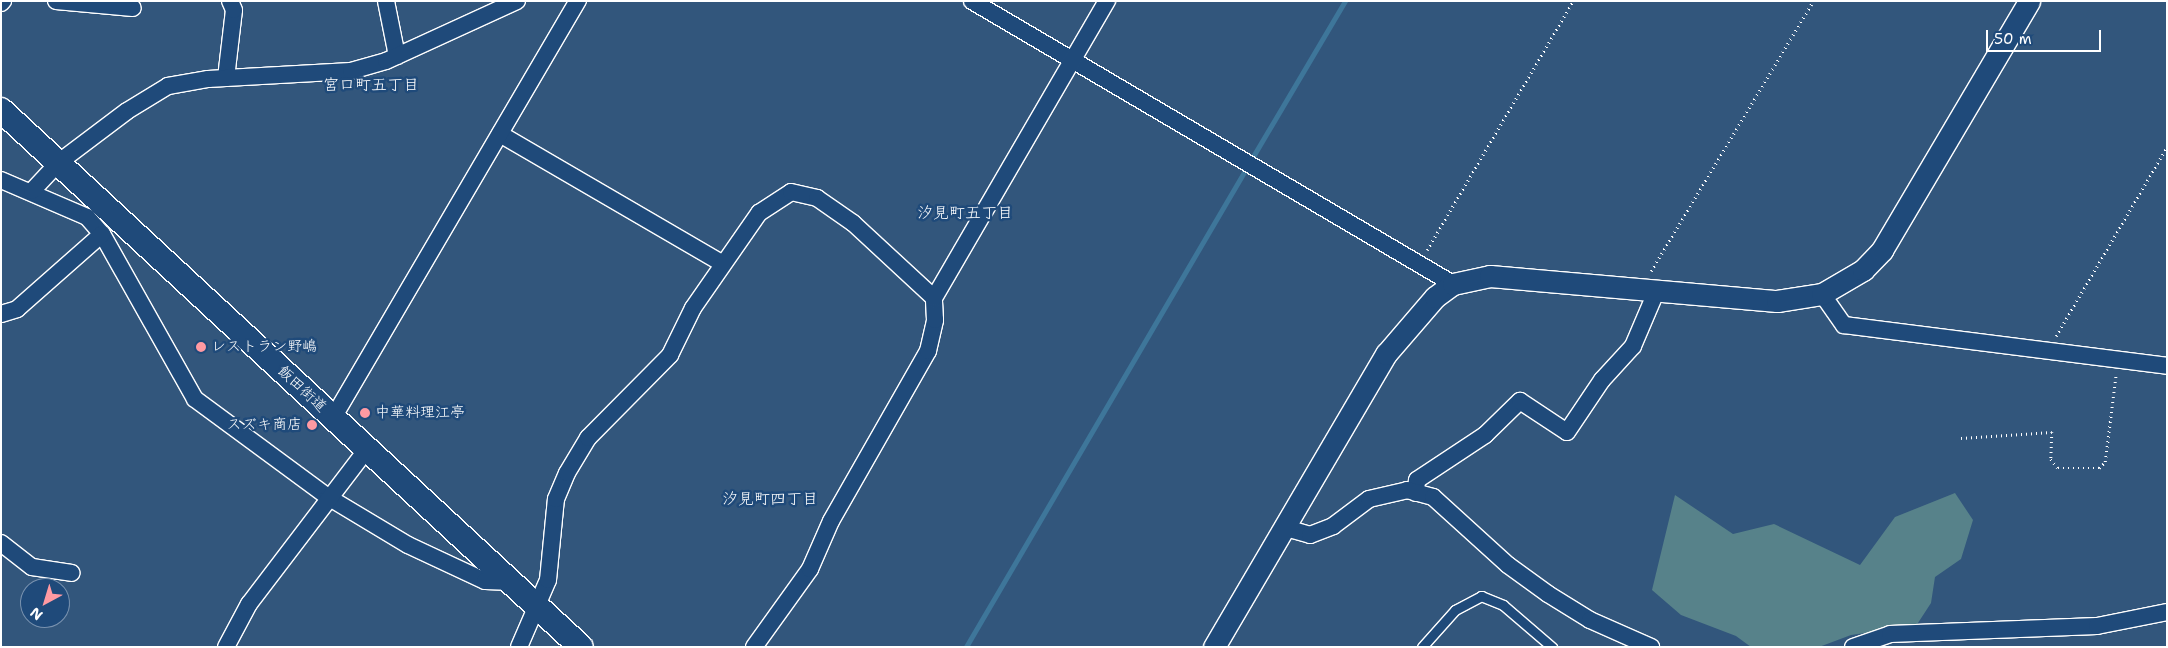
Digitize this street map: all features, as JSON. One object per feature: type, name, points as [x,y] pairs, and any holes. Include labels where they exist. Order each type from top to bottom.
[{"type":"main road","name":"飯田街道","points":[[1,110],[333,418],[515,582],[534,603],[581,647]]},
{"type":"street","points":[[56,1],[133,8]]},
{"type":"street","points":[[226,78],[234,10],[230,1]]},
{"type":"street","points":[[386,1],[398,56]]},
{"type":"street","points":[[32,191],[58,163],[152,93],[184,82],[351,71],[398,56],[517,1]]},
{"type":"street","points":[[333,418],[578,1]]},
{"type":"street","points":[[972,1],[1239,157],[1418,266],[1453,284]]},
{"type":"street","points":[[754,647],[810,569],[831,521],[928,351],[935,320],[934,298],[1107,1]]},
{"type":"street","points":[[1214,647],[1286,528],[1386,354],[1410,322],[1453,284],[1490,276],[1531,276],[1648,291],[1777,301],[1822,294],[1863,270],[1882,250],[2029,1]]},
{"type":"street","points":[[500,134],[722,263]]},
{"type":"street","points":[[1,180],[32,191],[87,217],[102,234],[195,400],[328,497],[408,545],[476,577],[515,582]]},
{"type":"street","points":[[519,647],[534,603],[548,580],[556,499],[567,473],[588,438],[670,355],[722,263],[759,213],[791,192],[803,193],[853,223],[934,298]]},
{"type":"street","points":[[1,314],[17,309],[102,234]]},
{"type":"street","points":[[1416,493],[1418,480],[1485,435],[1520,401],[1567,432],[1602,380],[1633,346],[1648,291]]},
{"type":"street","points":[[1822,294],[1844,325],[2049,348],[2167,366]]},
{"type":"street","points":[[226,647],[249,604],[328,497],[367,449]]},
{"type":"street","points":[[1286,528],[1310,535],[1333,526],[1369,499],[1407,490],[1433,498],[1460,518],[1508,565],[1548,594],[1590,620],[1651,647]]},
{"type":"street","points":[[1,544],[32,567],[72,573]]},
{"type":"street","points":[[1853,647],[1890,634],[2096,626],[2167,612]]},
{"type":"lane","points":[[1422,647],[1455,610],[1481,596],[1503,604],[1552,647]]},
{"type":"path","points":[[1418,266],[1573,1]]},
{"type":"path","points":[[1648,291],[1813,1]]},
{"type":"path","points":[[2049,348],[2167,147]]},
{"type":"path","points":[[1962,438],[2052,432],[2051,459],[2058,468],[2099,468],[2105,462],[2118,360]]},
{"type":"green space","points":[[1955,493],[1973,520],[1961,559],[1935,577],[1931,603],[1916,626],[1851,635],[1819,647],[1751,647],[1736,636],[1681,615],[1652,590],[1675,495],[1733,534],[1774,524],[1860,565],[1895,517]]},
{"type":"waterway","points":[[1251,160],[1345,1]]},
{"type":"waterway","points":[[966,647],[1247,167]]},
{"type":"place","name":"レストラン野嶋","points":[[201,347]]},
{"type":"place","name":"中華料理江亭","points":[[365,413]]},
{"type":"place","name":"スズキ商店","points":[[312,425]]},
{"type":"district","name":"宮口町五丁目","points":[[371,85]]},
{"type":"district","name":"汐見町五丁目","points":[[965,213]]},
{"type":"district","name":"汐見町四丁目","points":[[770,499]]}]
